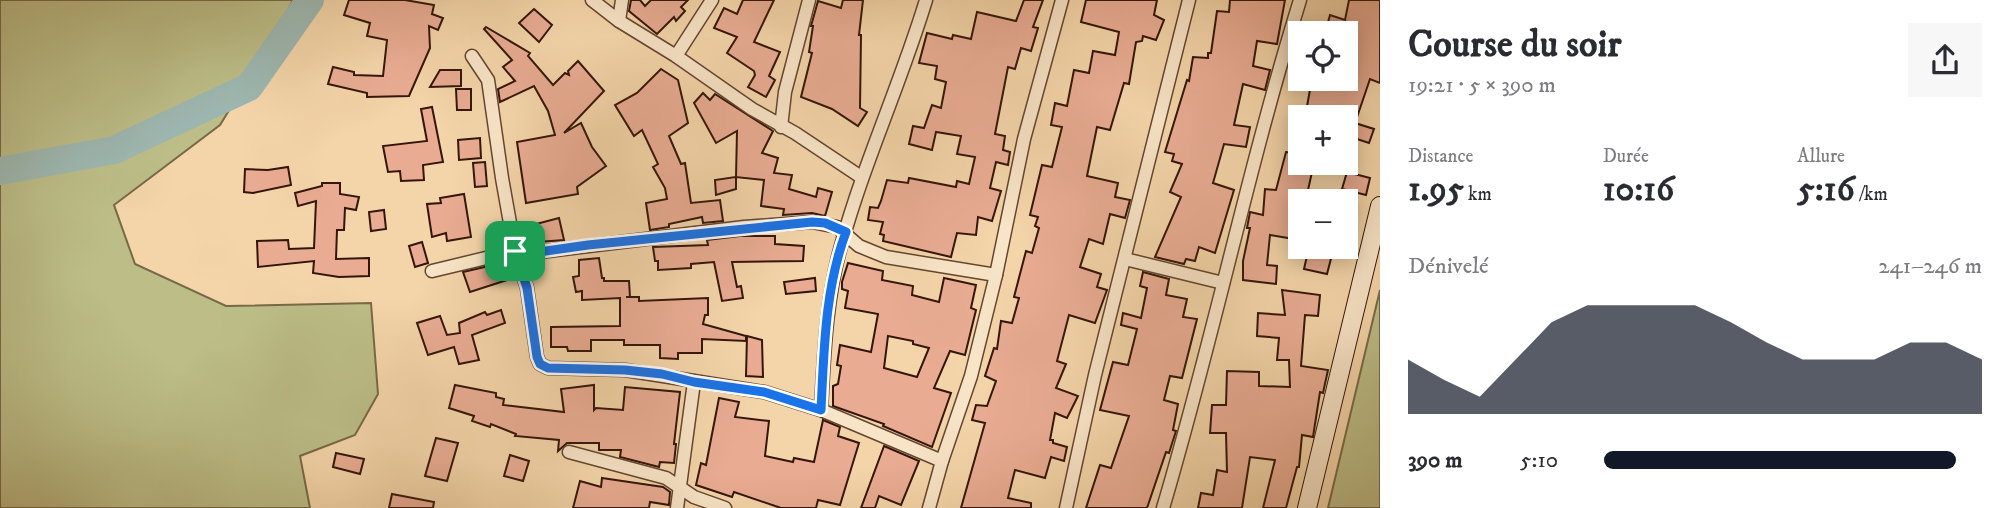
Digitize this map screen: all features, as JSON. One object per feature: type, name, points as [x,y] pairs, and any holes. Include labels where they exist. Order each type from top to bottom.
[{"type":"main road","points":[[1307,508],[1380,206]]},
{"type":"street","points":[[592,0],[619,21],[861,177]]},
{"type":"street","points":[[619,21],[622,0]]},
{"type":"street","points":[[676,56],[712,0]]},
{"type":"street","points":[[781,127],[785,92],[809,0]]},
{"type":"street","points":[[821,410],[827,315],[836,265],[861,177],[926,0]]},
{"type":"street","points":[[929,508],[971,376],[996,275],[1024,139],[1062,0]]},
{"type":"street","points":[[1066,508],[1095,375],[1189,0]]},
{"type":"street","points":[[1163,508],[1205,360],[1240,211],[1300,0]]},
{"type":"street","points":[[472,56],[488,80],[515,251],[527,288],[540,364],[548,368],[662,374],[694,382],[764,392],[821,410],[942,461]]},
{"type":"street","points":[[432,271],[515,251],[532,253],[812,222],[825,223],[846,232],[859,246],[886,257],[996,275]]},
{"type":"street","points":[[1125,259],[1223,283]]},
{"type":"street","points":[[677,508],[694,382]]},
{"type":"street","points":[[569,453],[653,474],[679,485],[694,497],[725,508]]},
{"type":"green space","points":[[0,0],[293,0],[276,34],[220,125],[114,205],[135,264],[226,306],[371,303],[378,394],[355,435],[300,456],[310,508],[0,508]]},
{"type":"green space","points":[[1380,290],[1380,508],[1328,508]]},
{"type":"building","points":[[349,0],[405,0],[434,5],[432,14],[443,18],[438,30],[429,26],[430,48],[409,96],[367,97],[367,93],[328,84],[333,67],[354,72],[354,75],[383,76],[387,40],[367,36],[370,23],[344,15]]},
{"type":"building","points":[[631,0],[640,0],[645,6],[651,0],[688,0],[681,7],[685,11],[676,21],[674,17],[657,34],[629,11]]},
{"type":"building","points":[[743,0],[774,0],[754,42],[780,52],[769,76],[775,80],[766,97],[748,87],[755,75],[754,71],[727,53],[737,37],[714,28],[724,8],[737,14]]},
{"type":"building","points":[[843,0],[863,0],[859,35],[860,108],[867,112],[858,126],[832,109],[801,97],[812,53],[809,52],[811,26],[818,1],[841,8]]},
{"type":"building","points":[[1024,0],[1043,0],[1033,27],[1038,28],[1031,51],[1021,48],[1015,69],[1008,67],[995,134],[1005,136],[1003,150],[1010,152],[1008,165],[996,162],[990,188],[1001,191],[992,221],[978,217],[976,235],[957,233],[951,257],[883,241],[884,235],[880,234],[883,222],[868,220],[870,207],[878,208],[887,180],[908,183],[909,178],[956,187],[957,181],[969,184],[975,157],[957,154],[961,136],[936,132],[932,150],[909,144],[913,126],[924,128],[932,105],[941,108],[946,82],[935,79],[937,66],[919,63],[927,33],[952,39],[953,35],[971,39],[977,12],[1016,21]]},
{"type":"building","points":[[1086,0],[1157,0],[1154,15],[1164,20],[1156,40],[1143,36],[1142,41],[1136,42],[1129,84],[1124,83],[1110,130],[1097,127],[1087,176],[1118,183],[1115,197],[1130,200],[1125,218],[1110,214],[1103,244],[1089,239],[1080,267],[1101,274],[1097,287],[1107,290],[1095,323],[1069,315],[1057,361],[1066,364],[1056,388],[1078,396],[1067,418],[1055,413],[1050,440],[1067,447],[1064,461],[1051,457],[1045,478],[1015,470],[1008,498],[1031,503],[1031,508],[961,508],[985,423],[972,420],[976,405],[987,406],[996,381],[985,376],[994,348],[997,349],[1001,321],[1012,323],[1019,298],[1014,297],[1026,251],[1032,253],[1039,228],[1035,226],[1038,217],[1030,215],[1042,165],[1052,167],[1062,127],[1051,125],[1055,103],[1067,106],[1074,70],[1089,73],[1093,51],[1115,55],[1119,32],[1081,22]]},
{"type":"building","points":[[1230,0],[1285,0],[1277,44],[1257,41],[1253,66],[1270,70],[1265,90],[1243,84],[1234,125],[1250,127],[1246,147],[1224,144],[1213,183],[1234,190],[1215,253],[1199,247],[1195,261],[1186,259],[1184,264],[1155,257],[1181,197],[1170,192],[1182,164],[1172,161],[1174,154],[1165,152],[1187,80],[1189,81],[1193,57],[1208,58],[1217,11],[1229,12]]},
{"type":"building","points":[[1349,0],[1380,0],[1380,83],[1370,79],[1358,114],[1358,105],[1307,105],[1310,91],[1358,91],[1358,21],[1328,21],[1330,15],[1345,20]]},
{"type":"building","points":[[534,9],[552,25],[539,42],[519,23]]},
{"type":"building","points":[[486,27],[530,53],[528,56],[553,85],[565,73],[569,75],[568,71],[578,61],[604,91],[564,133],[581,123],[592,147],[606,166],[577,187],[578,194],[526,203],[517,142],[555,135],[548,111],[534,86],[500,102],[498,89],[515,81],[503,67],[512,60],[484,29]]},
{"type":"building","points":[[661,69],[678,80],[688,123],[669,136],[681,164],[685,163],[691,203],[720,200],[723,221],[703,223],[702,217],[650,230],[646,203],[667,199],[665,188],[653,167],[658,164],[642,130],[634,136],[615,105],[637,93]]},
{"type":"building","points":[[440,70],[461,70],[461,86],[430,87]]},
{"type":"building","points":[[456,89],[471,89],[471,110],[457,110]]},
{"type":"building","points":[[703,93],[710,100],[715,94],[773,131],[762,153],[778,158],[774,173],[792,175],[789,189],[816,197],[818,188],[832,192],[825,216],[812,213],[783,215],[784,209],[761,206],[764,180],[736,177],[737,131],[716,143],[694,103]]},
{"type":"building","points":[[432,107],[443,162],[423,165],[424,180],[401,181],[400,171],[388,172],[383,146],[427,141],[421,109]]},
{"type":"building","points":[[1358,124],[1374,129],[1369,143],[1358,139]]},
{"type":"building","points":[[480,138],[481,158],[459,160],[458,140]]},
{"type":"building","points":[[1288,152],[1288,175],[1311,175],[1308,189],[1288,189],[1288,238],[1270,235],[1267,265],[1277,266],[1276,284],[1243,280],[1250,212],[1263,215],[1265,189],[1276,190]]},
{"type":"building","points":[[485,162],[487,186],[475,187],[473,163]]},
{"type":"building","points":[[288,167],[291,185],[253,193],[244,192],[245,169]]},
{"type":"building","points":[[1346,175],[1370,178],[1366,195],[1358,193],[1358,189],[1342,189]]},
{"type":"building","points":[[736,177],[736,189],[716,195],[715,180]]},
{"type":"building","points":[[322,183],[340,183],[340,194],[359,197],[356,210],[345,208],[344,230],[337,230],[336,259],[369,258],[369,276],[339,277],[313,273],[314,261],[258,267],[257,241],[288,240],[289,249],[314,248],[316,201],[298,206],[295,193],[322,186]]},
{"type":"building","points":[[464,194],[471,237],[447,241],[446,233],[432,237],[427,204],[441,203],[440,198]]},
{"type":"building","points":[[384,210],[386,229],[371,231],[369,212]]},
{"type":"building","points":[[559,218],[564,240],[525,243],[521,228]]},
{"type":"building","points":[[775,236],[775,244],[804,246],[803,261],[732,262],[737,287],[741,286],[743,298],[722,301],[714,262],[691,264],[691,268],[658,270],[653,247],[708,245],[707,240]]},
{"type":"building","points":[[422,242],[428,263],[415,267],[409,246]]},
{"type":"building","points":[[599,258],[604,281],[629,281],[630,297],[639,297],[639,301],[708,298],[708,315],[705,315],[703,324],[746,336],[746,341],[702,339],[702,353],[678,353],[678,359],[660,358],[660,345],[624,345],[624,340],[591,340],[591,351],[568,351],[567,347],[551,347],[551,327],[620,326],[620,298],[582,300],[582,291],[576,292],[573,277],[579,276],[579,260]]},
{"type":"building","points":[[1306,259],[1331,259],[1327,274],[1304,269]]},
{"type":"building","points":[[502,263],[507,280],[470,292],[463,272]]},
{"type":"building","points":[[848,263],[883,271],[882,280],[913,286],[912,295],[939,302],[944,278],[976,285],[971,308],[976,310],[965,355],[950,351],[934,388],[951,393],[932,447],[883,426],[884,424],[833,406],[833,386],[838,384],[841,366],[837,365],[840,345],[871,352],[878,314],[845,308],[848,291],[842,289]],"holes":[[[888,336],[913,341],[913,344],[929,348],[917,377],[884,368]]]},
{"type":"building","points":[[1143,272],[1169,279],[1166,295],[1187,299],[1183,317],[1197,319],[1182,378],[1170,376],[1164,400],[1178,404],[1173,430],[1176,431],[1147,508],[1086,508],[1100,465],[1111,468],[1129,416],[1100,410],[1113,362],[1128,365],[1137,329],[1121,325],[1123,313],[1141,318],[1147,288],[1140,286]]},
{"type":"building","points":[[815,278],[816,291],[786,294],[784,282]]},
{"type":"building","points":[[1282,290],[1320,295],[1318,316],[1305,315],[1301,366],[1328,370],[1323,393],[1320,392],[1313,437],[1302,435],[1299,467],[1286,508],[1263,508],[1275,460],[1250,457],[1242,508],[1198,508],[1201,493],[1213,495],[1217,470],[1227,472],[1226,433],[1210,433],[1212,405],[1226,405],[1227,371],[1259,372],[1259,386],[1290,387],[1289,360],[1277,360],[1279,338],[1257,336],[1258,313],[1285,315]]},
{"type":"building","points":[[501,310],[505,323],[472,335],[479,360],[459,364],[454,347],[428,355],[417,323],[440,316],[447,335],[460,333],[459,323],[485,312],[487,315]]},
{"type":"building","points":[[747,336],[762,340],[763,377],[746,376]]},
{"type":"building","points":[[455,385],[496,393],[496,397],[504,399],[503,405],[564,412],[561,389],[594,385],[594,410],[623,410],[625,387],[680,392],[674,463],[660,462],[659,467],[620,457],[621,450],[599,450],[599,443],[567,443],[558,451],[559,440],[515,436],[516,434],[491,424],[490,427],[472,421],[474,416],[449,408]]},
{"type":"building","points":[[719,398],[739,402],[735,417],[769,421],[765,456],[793,462],[794,458],[814,462],[823,420],[840,427],[838,436],[859,443],[840,505],[818,500],[816,508],[781,508],[734,492],[732,497],[696,485],[701,463],[706,465]]},
{"type":"building","points":[[436,438],[458,443],[447,481],[425,476]]},
{"type":"building","points":[[884,446],[919,461],[901,505],[879,496],[875,508],[861,508]]},
{"type":"building","points":[[336,453],[364,459],[360,474],[333,467]]},
{"type":"building","points":[[510,455],[529,461],[523,481],[504,476]]},
{"type":"building","points":[[602,478],[663,487],[670,492],[669,505],[650,502],[649,508],[573,508],[580,481],[601,487]]},
{"type":"building","points":[[392,494],[434,502],[433,508],[389,508]]},
{"type":"waterway","points":[[0,171],[114,150],[249,87],[310,0]]},
{"type":"route","points":[[812,222],[837,227],[846,232],[836,265],[827,315],[821,410],[764,392],[694,382],[662,374],[548,368],[540,364],[527,288],[515,251],[532,253],[744,227],[812,222]]}]
